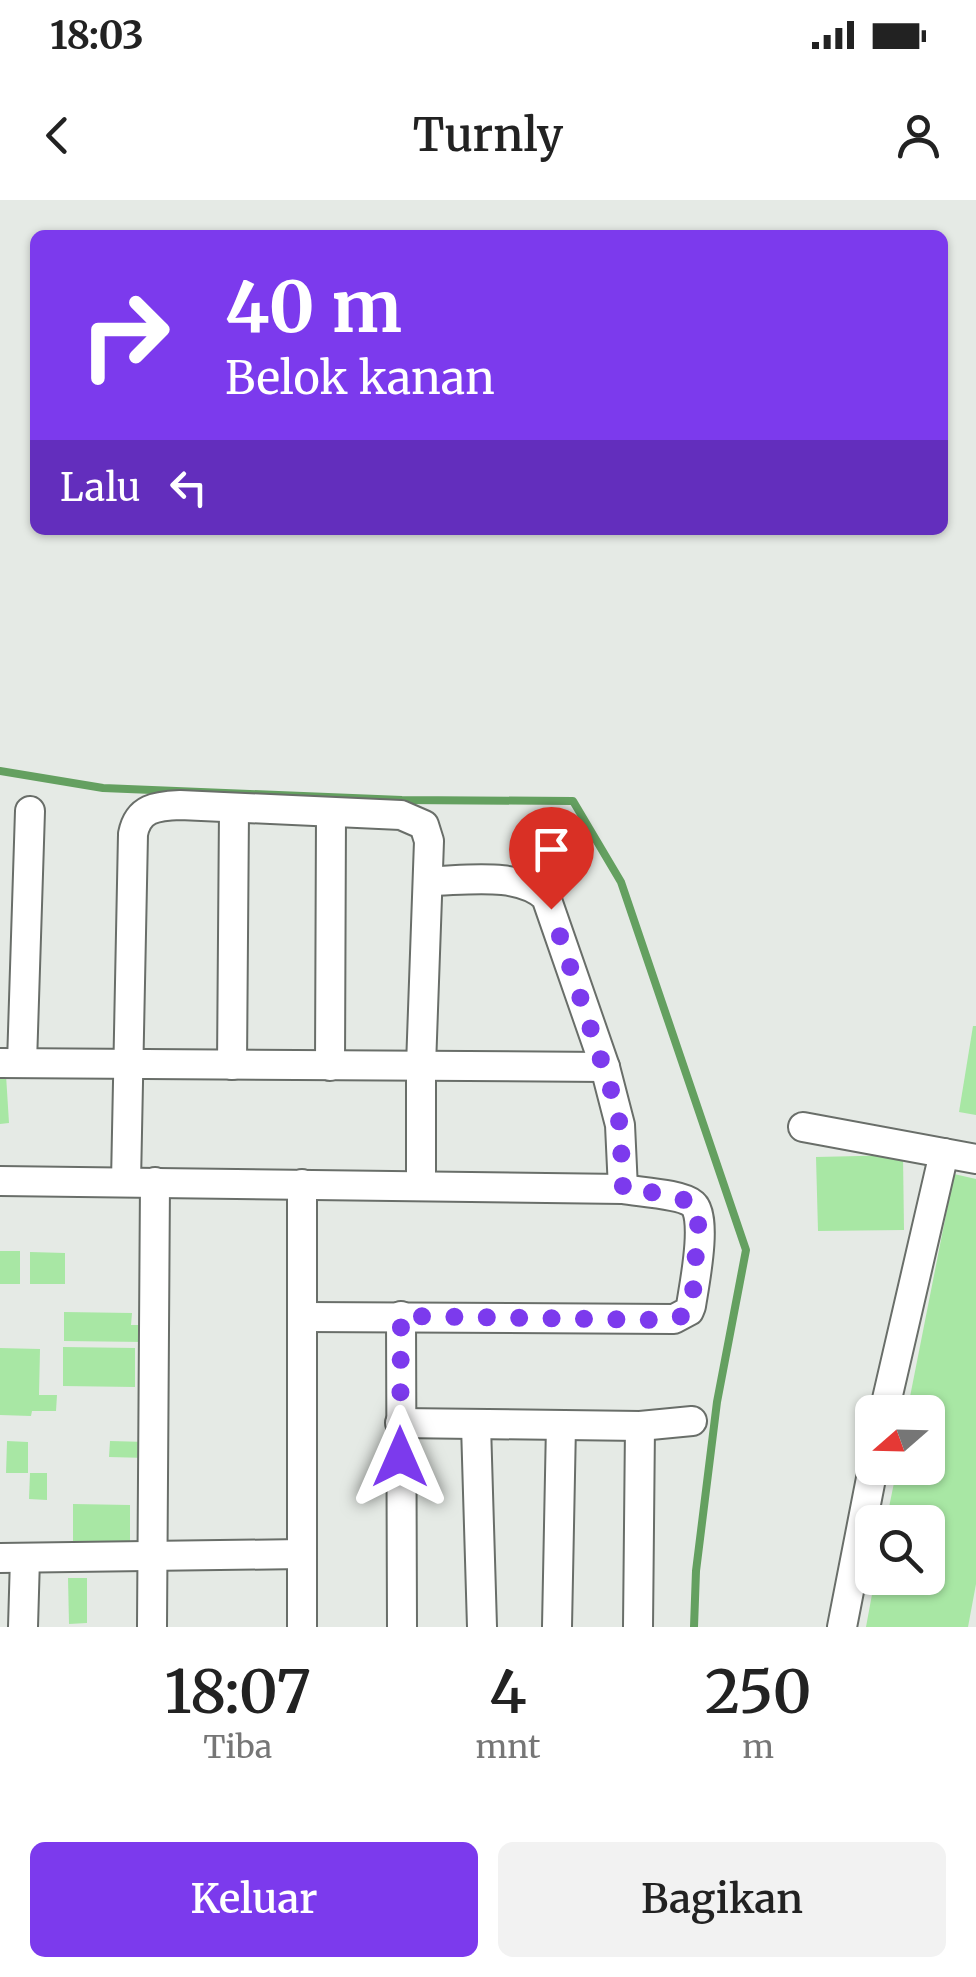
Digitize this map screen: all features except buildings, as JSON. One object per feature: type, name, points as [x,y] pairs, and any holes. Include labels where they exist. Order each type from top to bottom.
[{"type":"street","points":[[126,1182],[135,822],[158,806],[401,815],[418,820],[427,830],[420,1066],[421,1186]]},
{"type":"street","points":[[232,1065],[234,810]]},
{"type":"street","points":[[30,811],[11,990],[11,1063],[606,1067]]},
{"type":"street","points":[[330,1066],[332,814]]},
{"type":"street","points":[[428,881],[511,881],[535,888],[546,897],[606,1067],[620,1125],[623,1189]]},
{"type":"street","points":[[803,1126],[976,1158]]},
{"type":"street","points":[[888,1395],[944,1153]]},
{"type":"street","points":[[0,1181],[623,1189],[684,1199],[694,1204],[699,1213],[692,1306],[683,1316],[664,1320],[304,1317]]},
{"type":"street","points":[[152,1627],[155,1182]]},
{"type":"street","points":[[302,1184],[302,1627]]},
{"type":"street","points":[[401,1316],[402,1627]]},
{"type":"street","points":[[400,1423],[640,1426],[692,1421]]},
{"type":"street","points":[[476,1425],[482,1627]]},
{"type":"street","points":[[557,1627],[561,1426]]},
{"type":"street","points":[[638,1627],[640,1426]]},
{"type":"street","points":[[842,1627],[870,1485]]},
{"type":"street","points":[[23,1627],[12,1558],[302,1554]]},
{"type":"waterway","points":[[0,771],[103,788],[402,800],[573,801],[621,882],[746,1250],[717,1402],[696,1571],[694,1627]]},
{"type":"route","points":[[400,1457],[401,1316],[664,1320],[683,1316],[692,1306],[699,1213],[694,1204],[684,1199],[623,1189],[620,1125],[606,1067],[551,909]]}]
